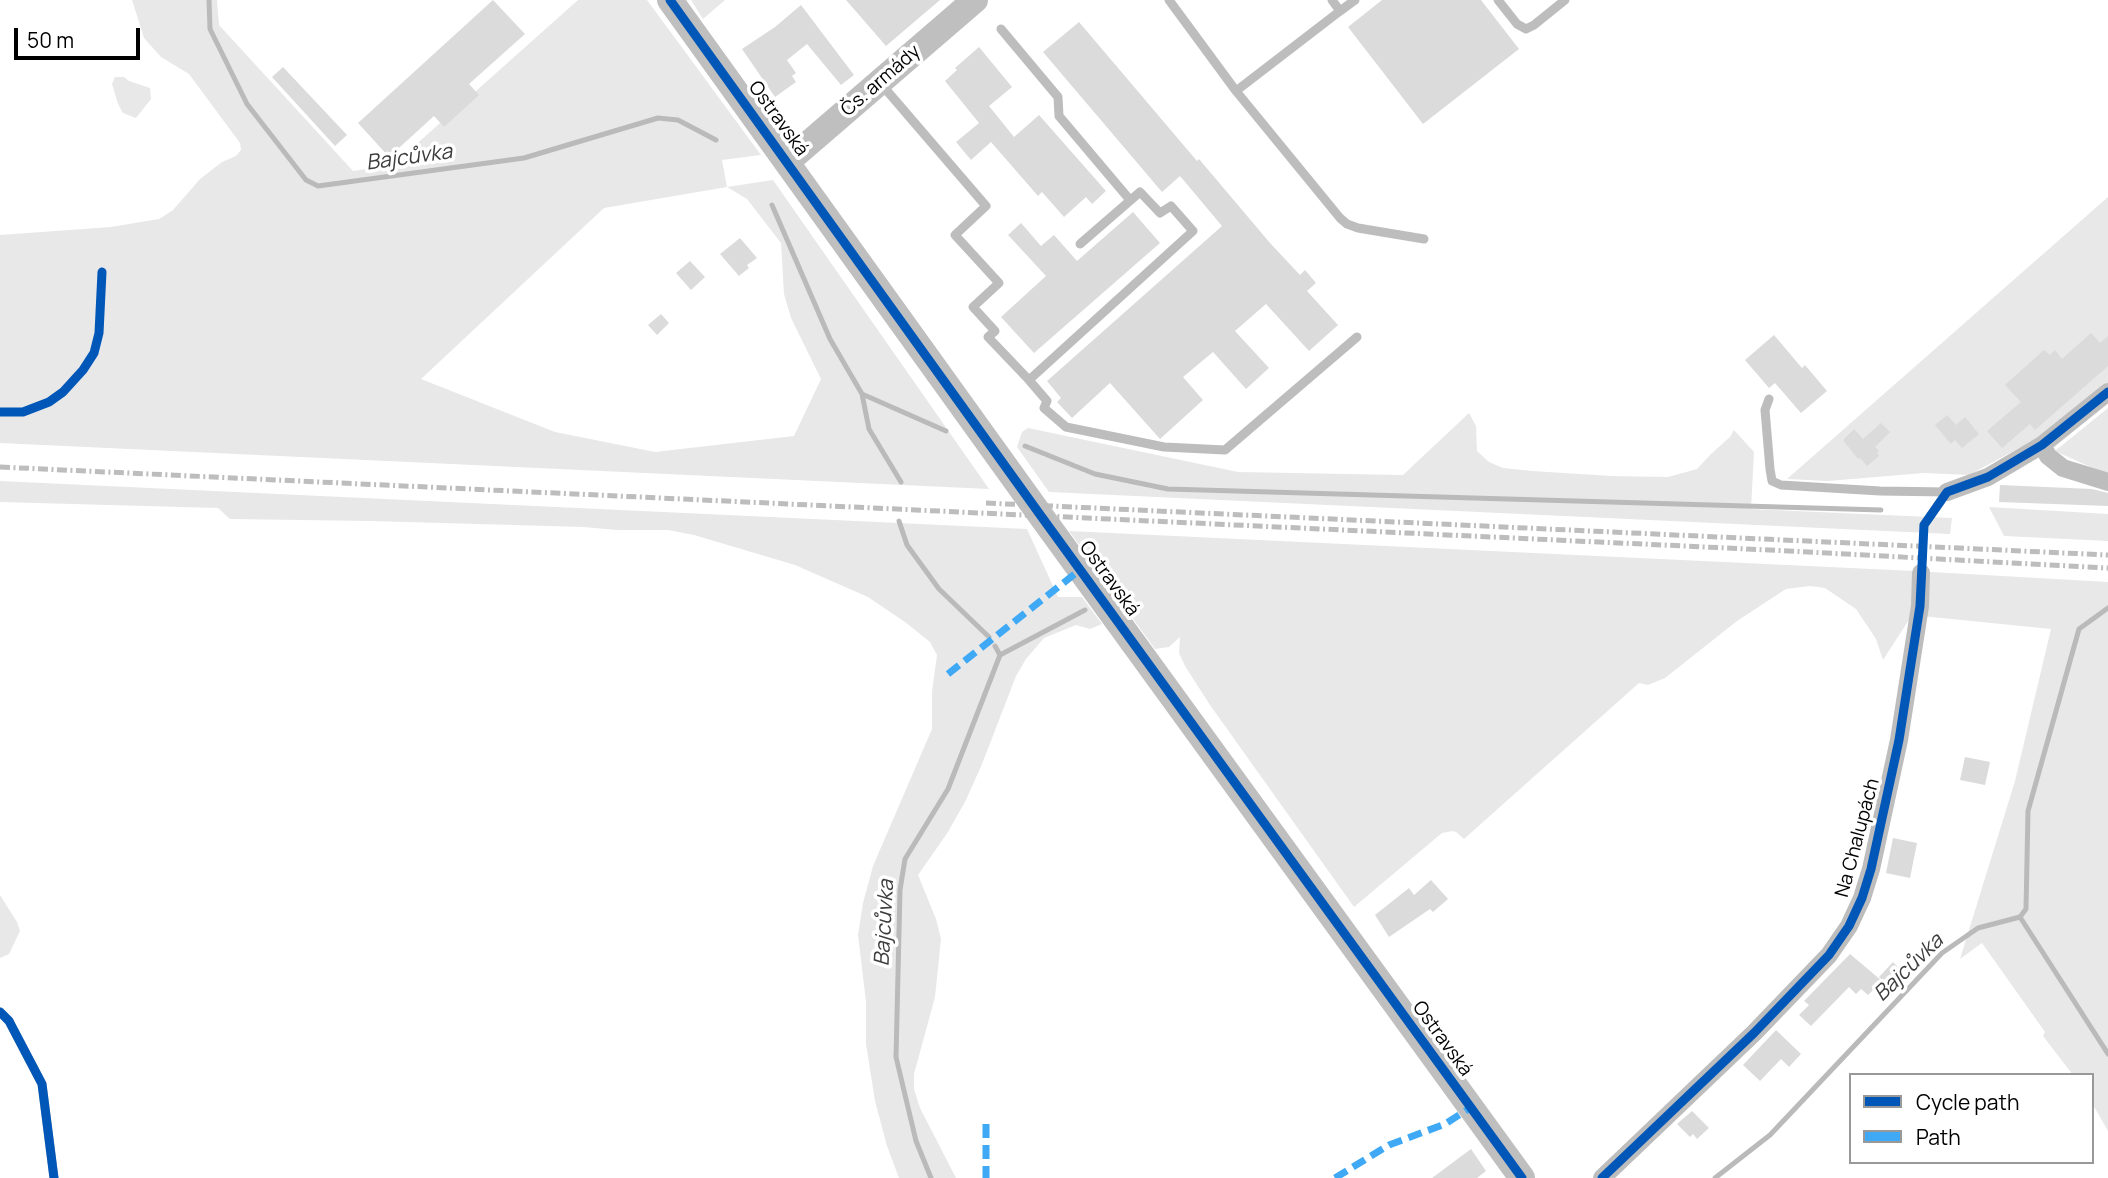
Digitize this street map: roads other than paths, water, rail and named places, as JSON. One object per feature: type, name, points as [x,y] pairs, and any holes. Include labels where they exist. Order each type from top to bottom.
[{"type":"main road","name":"Ostravská","points":[[670,0],[1521,1178]]},
{"type":"main road","name":"Čs. armády","points":[[788,162],[975,0]]},
{"type":"street","points":[[1947,492],[1988,477],[2042,445],[2108,392]]},
{"type":"street","points":[[2042,445],[2048,456],[2063,468],[2108,482]]},
{"type":"street","name":"Na Chalupách","points":[[1602,1178],[1754,1033],[1829,955],[1849,926],[1871,869],[1899,740],[1920,606],[1921,573]]},
{"type":"lane","points":[[1169,0],[1236,91],[1340,218],[1358,228],[1424,239]]},
{"type":"lane","points":[[1332,0],[1340,11]]},
{"type":"lane","points":[[1236,91],[1355,0]]},
{"type":"lane","points":[[1498,0],[1517,24],[1526,29],[1565,0]]},
{"type":"lane","points":[[1001,29],[1058,97],[1059,116],[1130,200]]},
{"type":"lane","points":[[880,82],[986,206],[955,235],[999,283],[973,307],[995,331],[988,337],[1047,401],[1044,408],[1066,427],[1164,447],[1225,450],[1357,337]]},
{"type":"lane","points":[[1029,380],[1193,231],[1171,206],[1160,213],[1140,192],[1080,244]]},
{"type":"lane","points":[[1769,399],[1765,410],[1773,481],[1781,485],[1947,492]]},
{"type":"lane","points":[[1924,524],[1947,492]]},
{"type":"lane","points":[[0,1012],[9,1021],[42,1084],[54,1178]]},
{"type":"waterway","name":"Bajcůvka","points":[[209,0],[210,29],[247,104],[306,180],[318,186],[524,158],[658,118],[678,120],[716,140]]},
{"type":"waterway","name":"Bajcůvka","points":[[772,205],[830,339],[862,394],[869,429],[901,482]]},
{"type":"waterway","points":[[862,394],[946,431]]},
{"type":"waterway","points":[[1025,446],[1095,474],[1168,489],[1881,510]]},
{"type":"waterway","name":"Bajcůvka","points":[[899,521],[907,545],[939,589],[989,637]]},
{"type":"waterway","name":"Bajcůvka","points":[[1715,1178],[1770,1135],[1942,953],[1978,928],[2020,917],[2026,909],[2028,811],[2079,629],[2108,608]]},
{"type":"waterway","points":[[1000,655],[1085,610]]},
{"type":"waterway","name":"Bajcůvka","points":[[931,1178],[916,1141],[896,1057],[900,890],[905,859],[948,789],[1000,655],[995,646]]},
{"type":"waterway","points":[[2020,917],[2108,1054]]},
{"type":"railway","points":[[0,467],[2108,568]]},
{"type":"railway","points":[[986,503],[2108,555]]}]
